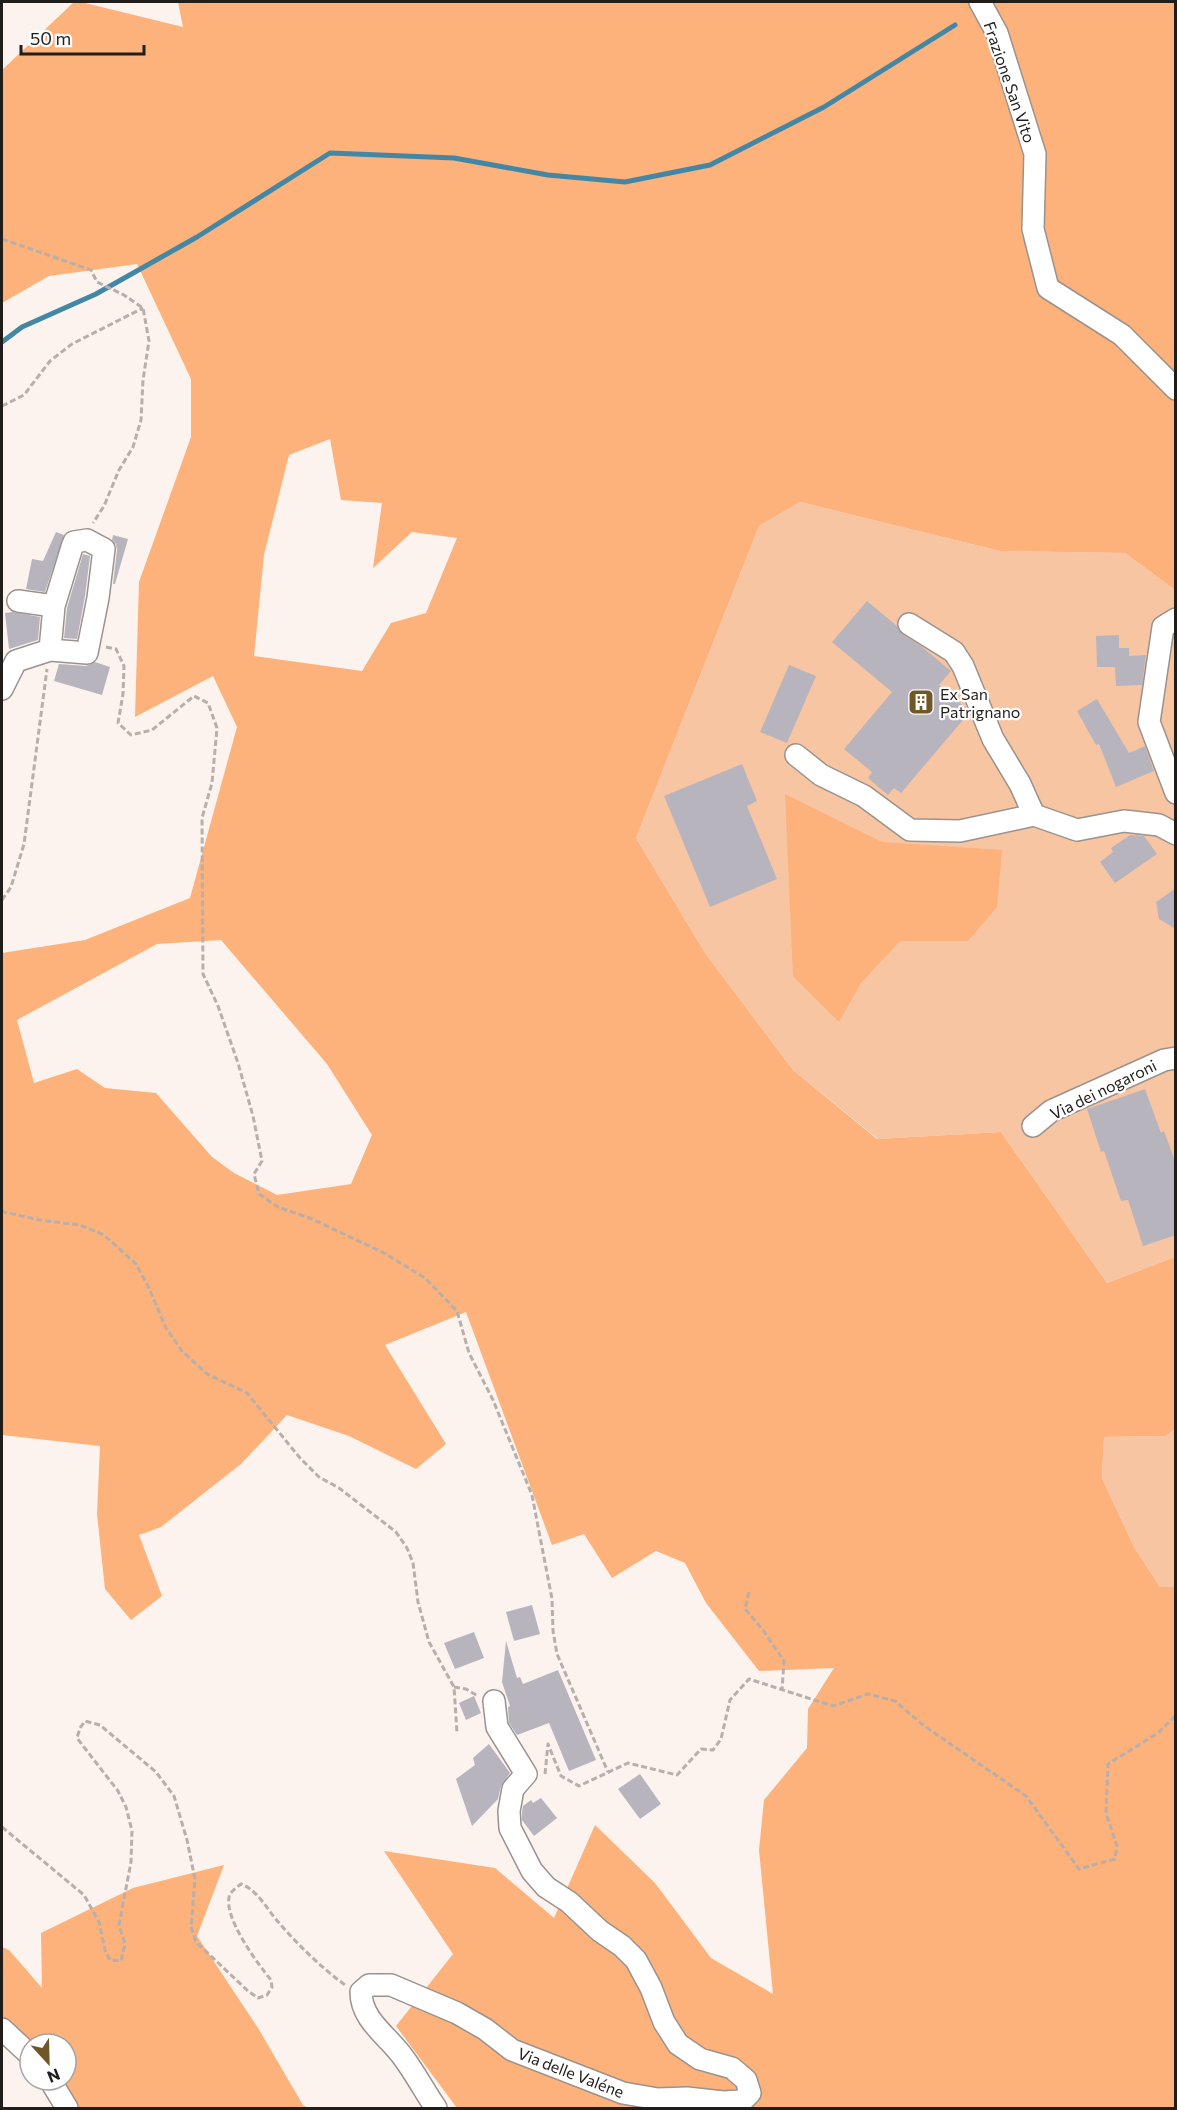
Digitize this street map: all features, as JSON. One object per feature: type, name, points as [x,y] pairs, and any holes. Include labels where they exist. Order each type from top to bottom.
[{"type":"street","name":"Frazione San Vito","points":[[980,2],[997,33],[1035,154],[1033,229],[1048,288],[1122,335],[1176,389]]},
{"type":"street","points":[[2,689],[16,661],[50,650],[87,653],[98,598],[104,549],[87,540],[74,542],[72,547],[54,606],[50,650]]},
{"type":"street","points":[[18,601],[54,606]]},
{"type":"street","points":[[1176,619],[1163,627],[1149,722],[1176,793]]},
{"type":"street","points":[[909,624],[954,652],[963,666],[993,739],[1020,784],[1034,815]]},
{"type":"street","points":[[795,755],[821,774],[864,796],[910,830],[960,831],[1034,815],[1077,830],[1124,821],[1159,825],[1176,834]]},
{"type":"street","name":"Via dei nogaroni","points":[[1033,1126],[1050,1111],[1164,1060],[1176,1058]]},
{"type":"street","points":[[494,1701],[497,1727],[526,1774]]},
{"type":"street","name":"Via delle Valéne","points":[[361,1992],[369,1985],[391,1985],[457,2013],[485,2029],[512,2050],[622,2093],[658,2099],[687,2098],[723,2102],[742,2100],[750,2093],[746,2080],[732,2068],[700,2059],[678,2044],[664,2022],[651,1988],[636,1960],[569,1902],[546,1887],[532,1871],[510,1828],[509,1811],[513,1789],[526,1774]]},
{"type":"street","points":[[361,1992],[361,2004],[371,2021],[402,2056],[436,2109]]},
{"type":"street","points":[[2,2029],[18,2044]]},
{"type":"street","points":[[57,2092],[67,2109]]},
{"type":"path","points":[[2,239],[91,270],[97,282],[124,295],[143,308],[149,341],[134,447],[119,470],[104,506],[82,540]]},
{"type":"path","points":[[2,406],[24,395],[50,361],[72,344],[143,308]]},
{"type":"path","points":[[89,643],[116,649],[124,666],[123,694],[118,723],[131,735],[152,730],[194,696],[208,703],[217,728],[212,783],[202,818],[203,974],[218,1006],[253,1116],[262,1161],[254,1174],[259,1194],[278,1207],[312,1219],[384,1252],[425,1278],[457,1311],[469,1353],[493,1400],[532,1495],[552,1599],[553,1631],[557,1654],[608,1772]]},
{"type":"path","points":[[2,900],[11,887],[24,844],[50,650]]},
{"type":"path","points":[[2,1210],[40,1220],[80,1225],[104,1235],[136,1264],[166,1328],[182,1351],[207,1374],[247,1393],[300,1458],[319,1477],[339,1488],[396,1532],[413,1563],[418,1602],[429,1641],[454,1687],[457,1733]]},
{"type":"path","points":[[749,1592],[745,1609],[763,1630],[784,1661],[782,1690]]},
{"type":"path","points":[[526,1774],[526,1781],[543,1785],[548,1744],[561,1776],[579,1786],[628,1763],[677,1774],[701,1749],[713,1750],[721,1739],[730,1700],[749,1679],[833,1706],[868,1694],[895,1701],[923,1725],[1026,1796],[1079,1869],[1115,1859],[1117,1846],[1106,1813],[1108,1764],[1158,1733],[1176,1715]]},
{"type":"path","points":[[2,1827],[84,1895],[99,1922],[105,1950],[111,1960],[121,1961],[125,1944],[119,1926],[130,1862],[132,1831],[126,1807],[118,1791],[77,1738],[85,1721],[100,1725],[156,1772],[174,1796],[187,1840],[195,1879],[191,1927],[196,1942],[248,1991],[258,1998],[267,1995],[272,1987],[271,1980],[244,1943],[231,1915],[229,1897],[241,1884],[252,1888],[292,1936],[344,1984],[361,1992]]},
{"type":"shaded area","points":[[74,2],[183,27],[178,2],[1175,2],[1175,590],[1125,553],[1000,551],[800,502],[759,526],[636,838],[705,953],[793,1070],[877,1139],[1001,1132],[1107,1283],[1175,1257],[1175,1429],[1166,1436],[1104,1437],[1102,1478],[1134,1547],[1160,1587],[1175,1587],[1175,2108],[457,2108],[396,2026],[453,1954],[384,1851],[495,1868],[554,1918],[595,1825],[655,1883],[711,1958],[773,1994],[759,1850],[764,1800],[807,1748],[808,1709],[834,1668],[759,1671],[706,1603],[685,1563],[656,1551],[612,1578],[584,1534],[552,1545],[466,1312],[385,1345],[446,1444],[416,1469],[349,1436],[287,1415],[241,1464],[161,1527],[139,1535],[162,1596],[131,1620],[105,1589],[97,1514],[100,1446],[2,1435],[2,953],[85,940],[190,898],[237,727],[213,676],[135,717],[139,582],[191,437],[191,379],[137,264],[49,276],[2,303],[2,70]],"holes":[[[330,439],[341,500],[382,503],[373,568],[412,532],[457,538],[426,613],[391,623],[362,671],[254,656],[264,555],[289,455]],[[221,940],[327,1064],[372,1135],[351,1184],[277,1195],[234,1173],[212,1157],[156,1093],[105,1088],[77,1069],[34,1083],[17,1020],[157,944]]]},
{"type":"shaded area","points":[[800,502],[1000,551],[1125,553],[1175,590],[1175,1257],[1107,1283],[1001,1132],[878,1139],[793,1070],[705,953],[636,838],[759,526]]},
{"type":"shaded area","points":[[785,794],[882,842],[1002,850],[997,907],[968,941],[900,941],[861,983],[839,1022],[793,976]]},
{"type":"shaded area","points":[[1175,1429],[1175,1587],[1160,1587],[1134,1547],[1102,1478],[1104,1437],[1166,1436]]},
{"type":"shaded area","points":[[224,1865],[197,1936],[258,2028],[303,2105],[308,2108],[74,2108],[61,2092],[78,2092],[78,2032],[18,2034],[2,2020],[2,1947],[9,1950],[42,1988],[41,1933],[133,1888]]},
{"type":"building","points":[[56,532],[64,535],[45,592],[26,589],[32,559],[43,561]]},
{"type":"building","points":[[113,535],[128,539],[115,584],[113,584],[117,550],[112,540]]},
{"type":"building","points":[[83,554],[90,556],[77,639],[64,638],[67,608]]},
{"type":"building","name":"Ex San Patrignano","points":[[867,601],[897,626],[902,634],[951,671],[939,685],[969,713],[901,793],[894,788],[888,795],[868,778],[872,772],[844,749],[892,692],[832,642]]},
{"type":"building","points":[[13,612],[40,617],[38,640],[9,649],[5,613]]},
{"type":"building","points":[[1119,635],[1119,648],[1129,648],[1129,656],[1146,655],[1142,685],[1116,686],[1115,667],[1097,667],[1096,636]]},
{"type":"building","points":[[95,662],[110,667],[102,695],[54,681],[59,664],[86,666]]},
{"type":"building","points":[[789,665],[816,676],[787,743],[760,732]]},
{"type":"building","points":[[1097,699],[1129,753],[1145,746],[1154,771],[1116,787],[1099,744],[1096,745],[1077,711]]},
{"type":"building","points":[[742,764],[757,801],[747,806],[777,879],[710,907],[664,796]]},
{"type":"building","points":[[1130,835],[1144,836],[1157,854],[1115,883],[1100,862],[1113,852],[1111,848]]},
{"type":"building","points":[[1176,888],[1176,929],[1159,919],[1156,902]]},
{"type":"building","points":[[1145,1089],[1161,1133],[1164,1131],[1176,1164],[1176,1235],[1143,1246],[1128,1200],[1121,1201],[1087,1109]]},
{"type":"building","points":[[532,1605],[540,1634],[514,1641],[506,1612]]},
{"type":"building","points":[[474,1632],[484,1658],[455,1669],[444,1643]]},
{"type":"building","points":[[506,1641],[517,1678],[520,1677],[523,1684],[558,1670],[596,1760],[569,1771],[549,1723],[517,1735],[509,1723],[508,1707],[510,1706],[502,1682]]},
{"type":"building","points":[[474,1696],[481,1713],[466,1720],[459,1703]]},
{"type":"building","points":[[489,1744],[510,1773],[501,1786],[498,1799],[472,1826],[456,1779],[475,1765],[473,1758]]},
{"type":"building","points":[[640,1774],[661,1804],[640,1819],[618,1789]]},
{"type":"building","points":[[541,1798],[557,1818],[534,1836],[522,1820],[523,1806],[531,1800],[533,1803]]},
{"type":"waterway","points":[[2,342],[22,327],[96,294],[197,237],[330,153],[454,158],[548,175],[625,182],[710,165],[824,107],[955,25]]},
{"type":"place","name":"Ex San Patrignano","points":[[921,702]]}]
